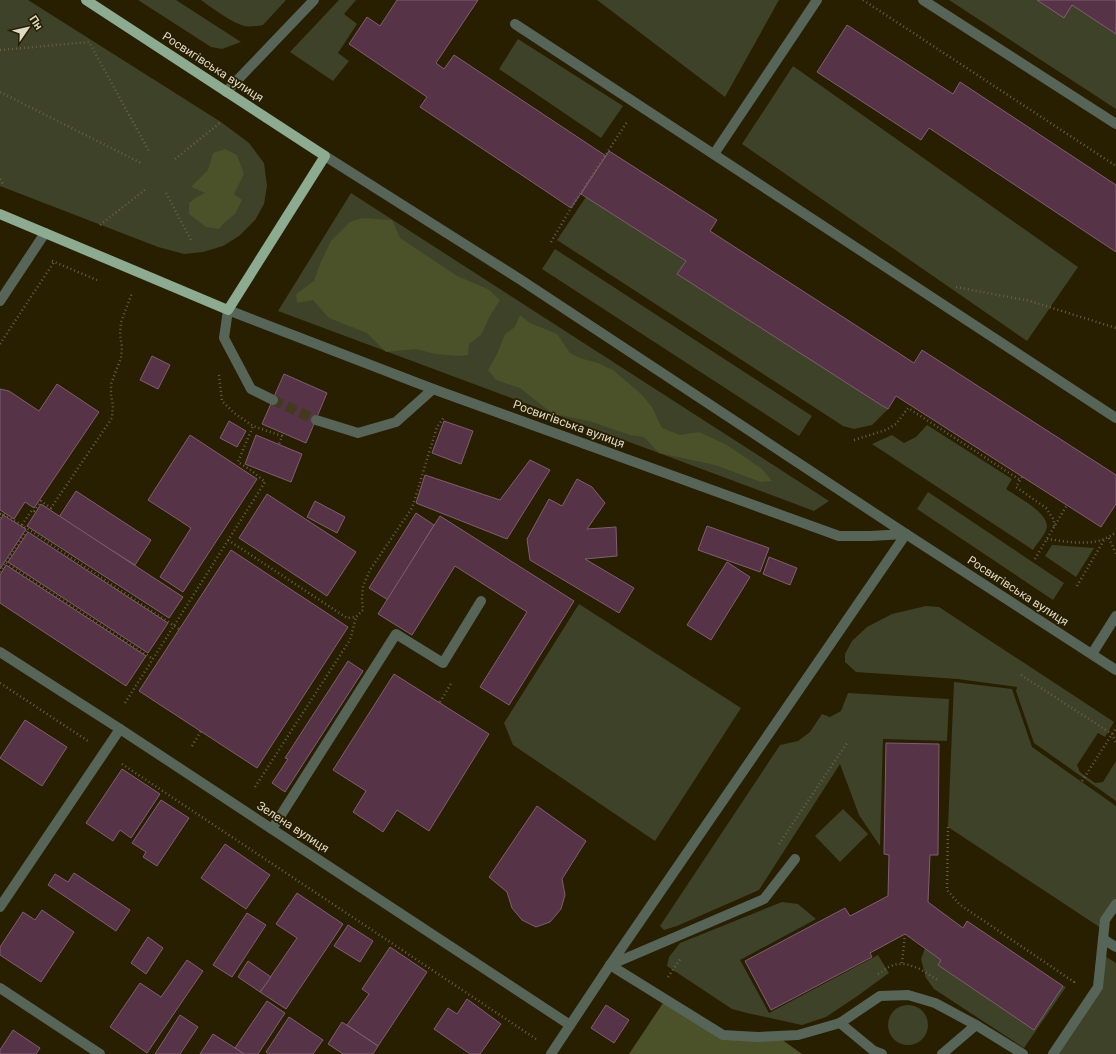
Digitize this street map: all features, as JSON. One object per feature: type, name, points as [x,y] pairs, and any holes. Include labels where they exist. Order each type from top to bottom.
[{"type":"main road","name":"Росвигівська вулиця","points":[[86,0],[325,156]]},
{"type":"main road","points":[[228,310],[325,156]]},
{"type":"main road","name":"Росвигівська вулиця","points":[[0,214],[228,310]]},
{"type":"street","points":[[226,92],[314,0]]},
{"type":"street","points":[[714,154],[817,0]]},
{"type":"street","points":[[923,0],[1116,124]]},
{"type":"street","points":[[515,24],[1116,418]]},
{"type":"street","name":"Росвигівська вулиця","points":[[325,156],[527,285],[1116,670]]},
{"type":"street","points":[[0,301],[45,233]]},
{"type":"street","points":[[228,310],[224,338],[251,389],[273,400]]},
{"type":"street","name":"Росвигівська вулиця","points":[[228,310],[433,389],[839,536],[906,534]]},
{"type":"street","points":[[316,420],[358,433],[374,429],[396,422],[433,389]]},
{"type":"street","points":[[553,1052],[610,965],[906,534]]},
{"type":"street","points":[[272,829],[396,634],[443,663],[481,601]]},
{"type":"street","points":[[1092,654],[1116,616]]},
{"type":"street","name":"Зелена вулиця","points":[[0,652],[120,729],[570,1025]]},
{"type":"street","points":[[0,908],[120,729]]},
{"type":"street","points":[[610,965],[764,899],[795,859]]},
{"type":"street","points":[[1053,1054],[1098,987],[1105,920],[1116,904]]},
{"type":"street","points":[[1103,939],[1116,947]]},
{"type":"street","points":[[610,965],[723,1035],[758,1037],[798,1035],[840,1023],[880,996],[908,995],[934,1003],[976,1025],[1023,1054]]},
{"type":"street","points":[[0,988],[100,1054]]},
{"type":"street","points":[[840,1023],[874,1051],[882,1054]]},
{"type":"street","points":[[942,1054],[976,1025]]},
{"type":"path","points":[[863,0],[1116,166]]},
{"type":"path","points":[[0,50],[89,42],[150,154]]},
{"type":"path","points":[[0,92],[140,163]]},
{"type":"path","points":[[551,242],[637,104]]},
{"type":"path","points":[[175,158],[221,122]]},
{"type":"path","points":[[0,179],[3,184]]},
{"type":"path","points":[[100,225],[146,189]]},
{"type":"path","points":[[166,193],[192,242]]},
{"type":"path","points":[[31,254],[103,282]]},
{"type":"path","points":[[0,344],[54,262]]},
{"type":"path","points":[[954,287],[1030,301],[1116,328]]},
{"type":"path","points":[[22,525],[32,510],[34,511],[41,501],[51,508],[112,418],[113,405],[111,384],[121,358],[122,347],[120,334],[122,322],[132,293],[139,296]]},
{"type":"path","points":[[218,372],[222,401],[234,413],[253,426],[282,436],[279,444]]},
{"type":"path","points":[[255,787],[350,640],[356,617],[362,610],[363,586],[370,570],[412,508],[436,427],[446,414],[454,408],[459,398]]},
{"type":"path","points":[[854,440],[886,430],[896,424],[908,408],[1020,480]]},
{"type":"path","points":[[125,702],[265,482],[238,462],[253,426]]},
{"type":"path","points":[[1022,476],[1016,487],[1046,508],[1054,520],[1054,528]]},
{"type":"path","points":[[1035,559],[1067,505]]},
{"type":"path","points":[[0,518],[1,514],[22,525],[179,629]]},
{"type":"path","points":[[0,572],[28,529]]},
{"type":"path","points":[[1047,539],[1093,543],[1109,538],[1116,532]]},
{"type":"path","points":[[1109,538],[1116,554]]},
{"type":"path","points":[[1077,586],[1104,539]]},
{"type":"path","points":[[228,540],[347,618],[356,617]]},
{"type":"path","points":[[6,563],[153,659]]},
{"type":"path","points":[[1021,675],[1112,734],[1116,743]]},
{"type":"path","points":[[0,683],[553,1052]]},
{"type":"path","points":[[1082,781],[1116,728]]},
{"type":"path","points":[[192,746],[201,732]]},
{"type":"path","points":[[777,847],[847,743]]},
{"type":"path","points":[[948,827],[948,890],[958,904],[1074,982],[1070,988]]},
{"type":"path","points":[[902,963],[905,934]]},
{"type":"path","points":[[657,994],[682,955]]},
{"type":"path","points":[[878,974],[890,966],[902,963],[919,968],[939,981]]},
{"type":"green space","points":[[0,0],[28,0],[221,122],[249,143],[264,163],[267,186],[264,204],[255,220],[239,236],[223,246],[203,252],[184,254],[158,247],[0,186]]},
{"type":"green space","points":[[138,0],[176,0],[241,42],[222,49],[211,47]]},
{"type":"green space","points":[[201,0],[286,0],[263,25],[244,26],[233,21]]},
{"type":"green space","points":[[339,0],[356,0],[344,14],[357,24],[338,53],[349,61],[333,81],[290,52]]},
{"type":"green space","points":[[597,0],[779,0],[725,97]]},
{"type":"green space","points":[[949,0],[1116,0],[1116,109]]},
{"type":"green space","points":[[518,39],[623,106],[601,138],[499,69]]},
{"type":"green space","points":[[793,66],[1078,267],[1027,341],[742,144]]},
{"type":"green space","points":[[225,149],[237,155],[244,174],[234,194],[242,200],[235,214],[219,229],[206,227],[189,214],[189,203],[205,193],[191,187],[208,170],[213,153]]},
{"type":"green space","points":[[351,193],[829,501],[814,511],[278,311]]},
{"type":"green space","points":[[586,197],[686,261],[677,274],[888,409],[872,425],[854,429],[843,426],[557,240]]},
{"type":"green space","points":[[362,218],[392,220],[400,238],[457,276],[488,289],[500,300],[481,335],[469,344],[468,355],[459,356],[435,354],[416,349],[386,352],[367,333],[329,318],[313,300],[297,303],[296,294],[314,281],[331,241],[350,222]]},
{"type":"green space","points":[[555,249],[812,416],[799,436],[542,269]]},
{"type":"green space","points":[[520,315],[530,323],[557,334],[570,353],[613,370],[641,394],[652,407],[662,428],[680,435],[699,432],[727,445],[762,469],[772,481],[761,482],[715,465],[659,453],[644,437],[630,435],[589,421],[553,414],[520,388],[496,380],[488,370],[497,354],[505,334],[515,327]]},
{"type":"green space","points":[[927,425],[1012,479],[1006,489],[1024,500],[1042,515],[1047,526],[1042,538],[1033,550],[872,444],[892,435],[904,443],[916,437]]},
{"type":"green space","points":[[928,492],[1064,583],[1053,600],[917,509]]},
{"type":"green space","points":[[1052,545],[1094,548],[1076,577],[1045,556]]},
{"type":"green space","points":[[579,604],[741,708],[655,841],[513,745],[504,723]]},
{"type":"green space","points":[[926,606],[939,607],[1114,722],[1105,737],[1098,733],[1077,765],[1080,772],[1095,783],[1103,782],[1116,761],[1116,801],[1034,743],[1016,691],[1017,687],[958,679],[856,672],[845,662],[845,654],[852,641],[867,627],[892,614]]},
{"type":"green space","points":[[954,682],[1012,689],[1032,747],[1116,806],[1116,910],[1104,930],[948,827]]},
{"type":"green space","points":[[848,693],[949,699],[947,741],[883,739],[880,846],[859,815],[840,764],[759,890],[677,926],[664,930],[660,926],[780,745],[798,741],[810,732],[822,714],[830,717],[841,711]]},
{"type":"green space","points":[[843,809],[868,834],[840,862],[815,836]]},
{"type":"green space","points":[[782,902],[798,904],[816,919],[740,960],[769,1013],[878,955],[889,973],[826,1017],[802,1025],[732,1009],[667,966],[669,957],[680,943]]},
{"type":"green space","points":[[925,948],[941,960],[938,965],[1034,1029],[1063,986],[1066,987],[1024,1048],[934,989],[926,978],[921,959]]},
{"type":"green space","points":[[1103,955],[1116,963],[1116,1054],[1053,1054],[1098,987]]},
{"type":"green space","points":[[665,1000],[723,1035],[777,1036],[802,1054],[629,1054]]},
{"type":"green space","points":[[908,1005],[922,1011],[928,1025],[922,1039],[908,1045],[894,1039],[888,1025],[894,1011]]},
{"type":"building","points":[[397,0],[478,0],[436,63],[444,69],[454,55],[606,156],[571,208],[420,107],[427,97],[349,44],[367,17],[380,26]]},
{"type":"building","points":[[1037,0],[1116,0],[1116,34],[1072,5],[1064,18]]},
{"type":"building","points":[[847,25],[953,94],[960,82],[1116,185],[1116,252],[929,128],[921,140],[817,72]]},
{"type":"building","points":[[609,151],[717,220],[710,231],[914,363],[922,350],[1116,475],[1116,504],[1101,527],[896,396],[888,409],[881,405],[677,274],[686,261],[581,194]]},
{"type":"building","points":[[152,356],[170,365],[158,389],[140,380]]},
{"type":"building","points":[[284,374],[327,393],[306,443],[262,424]]},
{"type":"building","points":[[57,384],[99,412],[34,508],[25,502],[14,519],[0,510],[0,389],[9,391],[39,411]]},
{"type":"building","points":[[229,421],[246,431],[237,447],[220,438]]},
{"type":"building","points":[[444,421],[473,431],[461,464],[432,453]]},
{"type":"building","points":[[190,435],[257,479],[183,592],[160,577],[191,528],[148,500]]},
{"type":"building","points":[[256,435],[302,454],[291,482],[245,464]]},
{"type":"building","points":[[530,460],[550,470],[507,539],[416,503],[425,475],[500,500]]},
{"type":"building","points":[[577,479],[592,487],[605,503],[587,529],[616,527],[617,556],[585,559],[634,588],[619,613],[530,560],[527,539],[549,499],[562,506]]},
{"type":"building","points":[[76,491],[151,540],[135,565],[59,517]]},
{"type":"building","points":[[267,494],[356,552],[327,596],[239,538]]},
{"type":"building","points":[[315,501],[345,517],[337,533],[307,517]]},
{"type":"building","points":[[41,504],[183,597],[169,618],[27,526]]},
{"type":"building","points":[[416,513],[434,525],[388,600],[369,588]]},
{"type":"building","points":[[3,515],[26,529],[0,569],[0,521]]},
{"type":"building","points":[[440,516],[574,601],[509,705],[480,687],[527,612],[455,566],[412,635],[378,614]]},
{"type":"building","points":[[707,526],[769,548],[760,572],[698,550]]},
{"type":"building","points":[[28,532],[168,623],[148,653],[8,562]]},
{"type":"building","points":[[231,550],[348,627],[257,768],[139,691]]},
{"type":"building","points":[[769,557],[797,568],[790,585],[763,574]]},
{"type":"building","points":[[727,562],[750,577],[711,640],[687,625]]},
{"type":"building","points":[[6,565],[146,656],[126,686],[0,603],[0,575]]},
{"type":"building","points":[[348,661],[363,671],[285,792],[272,783],[288,759],[285,758]]},
{"type":"building","points":[[394,674],[489,734],[429,831],[397,810],[383,832],[353,812],[366,791],[333,770]]},
{"type":"building","points":[[25,720],[67,747],[42,786],[0,758]]},
{"type":"building","points":[[886,743],[939,744],[938,855],[930,855],[928,902],[963,928],[967,921],[1063,986],[1034,1030],[938,965],[941,960],[905,934],[870,953],[872,957],[771,1010],[745,961],[845,908],[850,916],[888,896],[889,855],[884,854]]},
{"type":"building","points":[[122,769],[160,794],[131,838],[120,830],[113,841],[86,823]]},
{"type":"building","points":[[161,800],[189,818],[157,866],[143,857],[146,852],[132,843]]},
{"type":"building","points":[[537,806],[586,841],[562,879],[565,895],[561,909],[550,922],[536,927],[522,920],[512,908],[507,892],[489,877]]},
{"type":"building","points":[[225,844],[270,875],[246,909],[201,878]]},
{"type":"building","points":[[74,873],[130,910],[116,931],[48,885],[55,874],[68,882]]},
{"type":"building","points":[[297,893],[343,924],[286,1009],[260,992],[297,938],[276,924]]},
{"type":"building","points":[[42,910],[74,932],[41,982],[0,955],[0,947],[23,912],[35,920]]},
{"type":"building","points":[[247,913],[266,925],[232,977],[213,965]]},
{"type":"building","points":[[348,925],[373,941],[360,962],[334,946]]},
{"type":"building","points":[[148,937],[163,948],[146,974],[131,963]]},
{"type":"building","points":[[390,947],[427,972],[378,1046],[347,1025],[369,994],[362,989]]},
{"type":"building","points":[[187,960],[203,971],[147,1053],[110,1027],[140,983],[161,997]]},
{"type":"building","points":[[248,961],[271,977],[260,992],[238,977]]},
{"type":"building","points":[[467,999],[501,1024],[480,1054],[470,1054],[434,1029],[448,1008],[457,1014]]},
{"type":"building","points":[[267,1001],[285,1013],[258,1054],[244,1054],[235,1048]]},
{"type":"building","points":[[606,1005],[629,1020],[614,1043],[591,1028]]},
{"type":"building","points":[[180,1015],[198,1027],[180,1054],[155,1054]]},
{"type":"building","points":[[289,1017],[323,1040],[313,1054],[269,1054],[266,1052]]},
{"type":"building","points":[[342,1022],[378,1046],[373,1054],[343,1054],[328,1044]]},
{"type":"building","points":[[13,1030],[40,1048],[36,1054],[0,1054],[0,1050]]},
{"type":"building","points":[[213,1034],[235,1048],[244,1054],[200,1054]]},
{"type":"tunnel","points":[[273,400],[316,420]]}]
